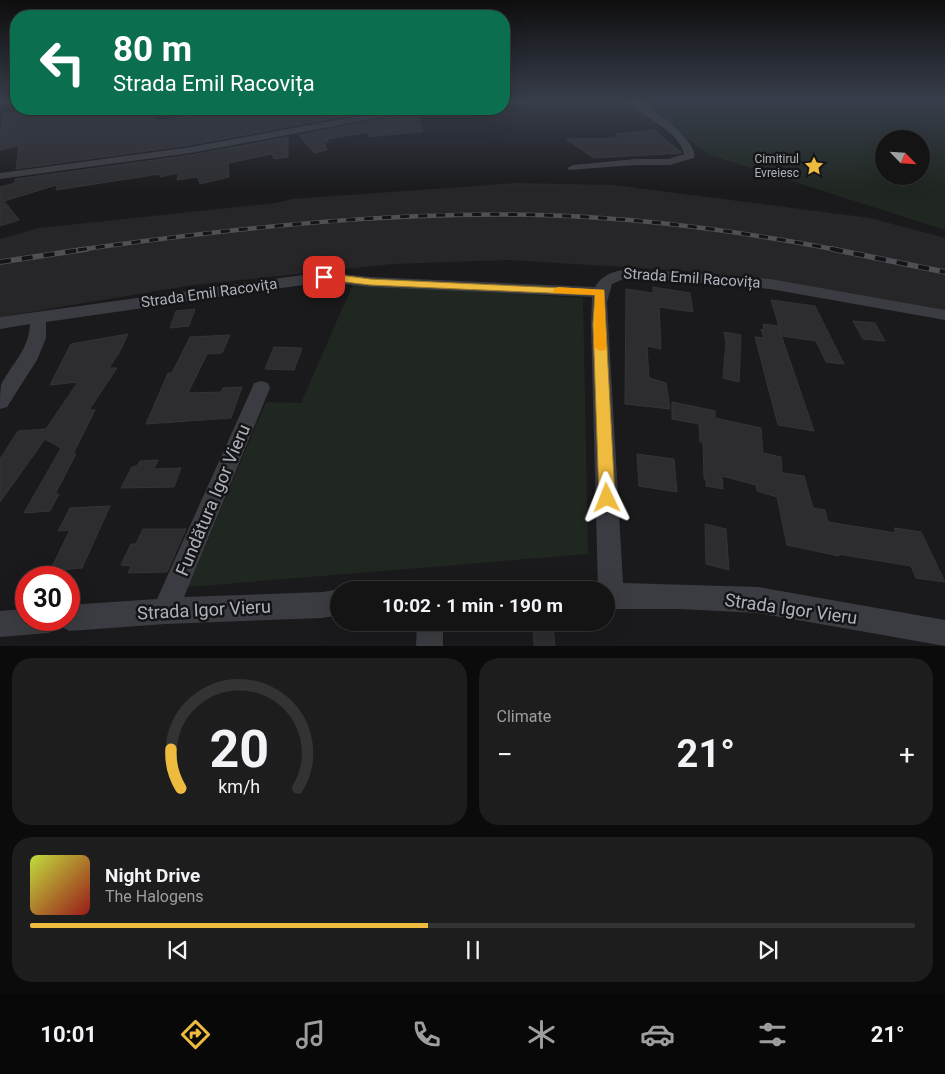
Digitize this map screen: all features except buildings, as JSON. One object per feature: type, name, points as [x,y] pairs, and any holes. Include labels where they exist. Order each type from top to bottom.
[{"type":"street","points":[[0,176],[191,150],[297,130]]},
{"type":"street","points":[[573,168],[636,162],[670,162],[690,156],[686,144],[670,130]]},
{"type":"street","name":"Strada Emil Racovița","points":[[0,322],[324,277],[370,282],[600,292],[606,280],[617,274],[680,276],[770,284],[945,315]]},
{"type":"street","points":[[600,292],[599,324],[608,581]]},
{"type":"street","points":[[0,402],[28,360],[38,338],[38,318]]},
{"type":"street","name":"Fundătura Igor Vieru","points":[[165,611],[261,388]]},
{"type":"street","name":"Strada Igor Vieru","points":[[615,596],[680,596],[758,600],[945,633]]},
{"type":"street","name":"Strada Igor Vieru","points":[[80,617],[165,611],[330,604]]},
{"type":"street","points":[[0,624],[15,623]]},
{"type":"street","points":[[429,646],[430,631]]},
{"type":"shaded area","points":[[676,130],[875,130],[875,185],[930,185],[930,130],[945,130],[945,230],[710,155]]},
{"type":"shaded area","points":[[516,183],[614,185],[870,218],[945,238],[945,311],[759,279],[688,271],[509,260],[393,264],[193,285],[0,317],[0,239],[39,228],[276,203],[292,199]]},
{"type":"shaded area","points":[[353,284],[583,298],[588,554],[188,587],[266,402],[301,403]]},
{"type":"railway","points":[[78,250],[204,234],[332,221],[461,215],[524,215],[619,219],[682,225],[838,250]]},
{"type":"railway","points":[[0,262],[87,249]]},
{"type":"railway","points":[[832,249],[945,272]]},
{"type":"slow traffic","points":[[558,290],[600,292],[600,347]]},
{"type":"place","name":"Cimitirul Evreiesc","points":[[814,166]]},
{"type":"route","points":[[324,277],[339,277],[370,282],[600,292],[599,324],[607,498]]}]
